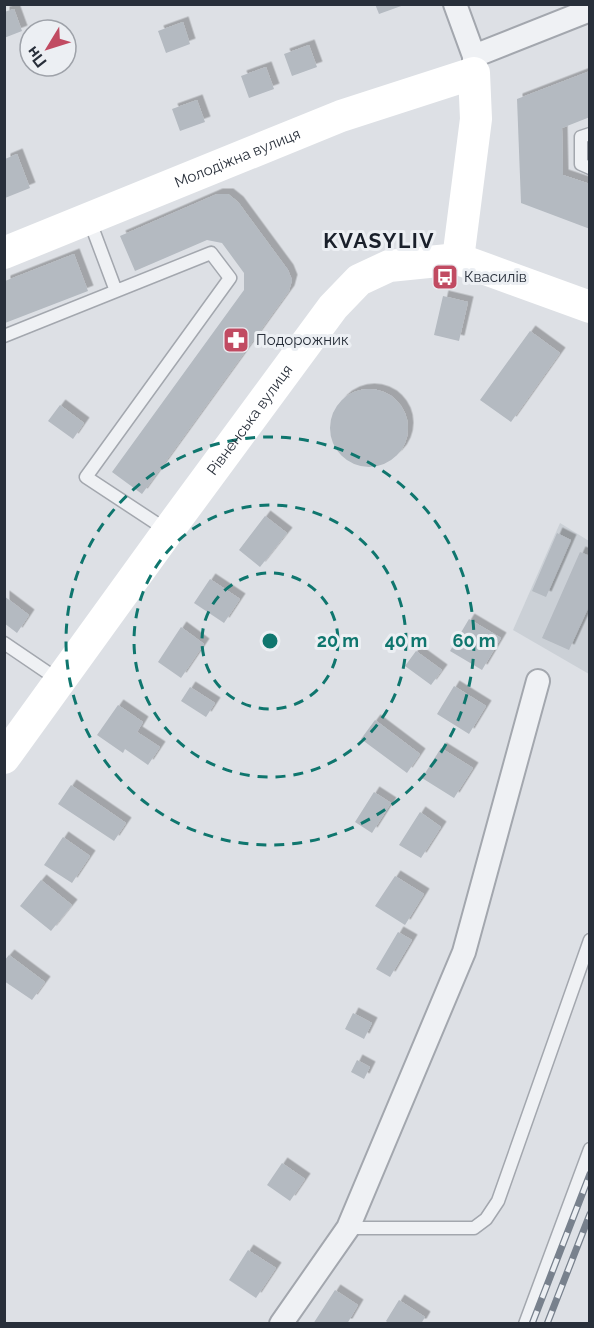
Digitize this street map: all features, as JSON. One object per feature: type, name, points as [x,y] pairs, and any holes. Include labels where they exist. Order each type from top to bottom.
[{"type":"main road","name":"Молодіжна вулиця","points":[[4,253],[474,64]]},
{"type":"main road","points":[[458,258],[476,119],[474,64]]},
{"type":"main road","name":"Рівненська вулиця","points":[[4,758],[333,307],[359,280],[390,266],[458,258],[590,307]]},
{"type":"street","points":[[455,4],[474,64],[590,10]]},
{"type":"street","points":[[281,1323],[348,1228],[464,952],[538,681]]},
{"type":"lane","points":[[590,134],[581,137],[581,164],[590,168]]},
{"type":"lane","points":[[88,218],[116,291]]},
{"type":"lane","points":[[4,336],[211,252],[230,278],[86,477],[168,531]]},
{"type":"lane","points":[[4,643],[61,681]]},
{"type":"lane","points":[[348,1228],[474,1228],[486,1219],[498,1201],[590,940]]},
{"type":"lane","points":[[525,1323],[590,1149]]},
{"type":"shaded area","points":[[560,523],[589,541],[589,674],[513,630]]},
{"type":"building","points":[[375,4],[404,4],[404,5],[379,14]]},
{"type":"building","points":[[14,9],[18,20],[18,33],[4,38],[4,12]]},
{"type":"building","points":[[183,22],[190,44],[166,53],[158,31]]},
{"type":"building","points":[[309,45],[317,67],[292,76],[284,54]]},
{"type":"building","points":[[266,67],[274,89],[249,98],[241,76]]},
{"type":"building","points":[[590,71],[590,117],[562,128],[563,175],[590,184],[590,229],[521,203],[517,99]]},
{"type":"building","points":[[197,100],[205,122],[180,131],[172,109]]},
{"type":"building","points":[[17,154],[30,188],[5,198],[5,159]]},
{"type":"building","points":[[217,194],[228,194],[238,202],[288,270],[292,280],[289,291],[142,494],[112,472],[244,290],[244,273],[222,243],[207,240],[135,271],[120,236]]},
{"type":"building","points":[[74,254],[88,291],[5,323],[5,281]]},
{"type":"building","points":[[443,296],[468,302],[459,341],[434,335]]},
{"type":"building","points":[[530,331],[560,353],[511,422],[480,400]]},
{"type":"building","points":[[369,389],[384,392],[397,400],[405,413],[408,428],[405,443],[397,456],[384,464],[369,467],[354,464],[341,456],[333,443],[330,428],[333,413],[341,400],[354,392]]},
{"type":"building","points":[[60,405],[84,423],[73,439],[48,421]]},
{"type":"building","points":[[265,516],[287,533],[260,567],[239,550]]},
{"type":"building","points":[[557,533],[571,540],[546,597],[532,591]]},
{"type":"building","points":[[580,552],[590,556],[590,604],[569,650],[542,638]]},
{"type":"building","points":[[210,579],[240,599],[224,623],[194,603]]},
{"type":"building","points":[[4,596],[29,615],[17,633],[4,623]]},
{"type":"building","points":[[469,619],[501,638],[482,670],[450,651]]},
{"type":"building","points":[[181,627],[204,644],[181,678],[158,662]]},
{"type":"building","points":[[416,651],[442,670],[431,685],[405,666]]},
{"type":"building","points":[[454,686],[486,706],[469,734],[437,714]]},
{"type":"building","points":[[190,687],[215,703],[206,717],[181,701]]},
{"type":"building","points":[[118,705],[143,722],[137,732],[160,747],[148,765],[125,749],[123,753],[97,735]]},
{"type":"building","points":[[375,720],[420,754],[407,773],[361,739]]},
{"type":"building","points":[[441,748],[473,768],[454,798],[422,778]]},
{"type":"building","points":[[71,785],[126,823],[114,841],[58,804]]},
{"type":"building","points":[[374,792],[391,803],[372,833],[355,822]]},
{"type":"building","points":[[420,812],[441,827],[421,858],[399,845]]},
{"type":"building","points":[[63,837],[90,856],[72,883],[44,865]]},
{"type":"building","points":[[395,876],[424,894],[405,925],[375,906]]},
{"type":"building","points":[[41,880],[72,905],[51,931],[20,906]]},
{"type":"building","points":[[398,932],[412,940],[390,977],[376,969]]},
{"type":"building","points":[[9,955],[45,982],[32,1000],[4,981],[4,961]]},
{"type":"building","points":[[353,1013],[372,1023],[364,1039],[345,1029]]},
{"type":"building","points":[[357,1060],[370,1067],[364,1079],[351,1072]]},
{"type":"building","points":[[282,1163],[305,1179],[290,1201],[267,1185]]},
{"type":"building","points":[[248,1250],[276,1268],[256,1298],[229,1280]]},
{"type":"building","points":[[335,1290],[358,1305],[347,1324],[313,1324]]},
{"type":"building","points":[[399,1300],[425,1317],[421,1324],[389,1324],[386,1321]]},
{"type":"railway","points":[[532,1324],[590,1174]]},
{"type":"railway","points":[[547,1324],[590,1214]]},
{"type":"place","name":"Квасилів","points":[[445,277]]},
{"type":"place","name":"Подорожник","points":[[236,340]]},
{"type":"district","name":"KVASYLIV","points":[[379,240]]}]
